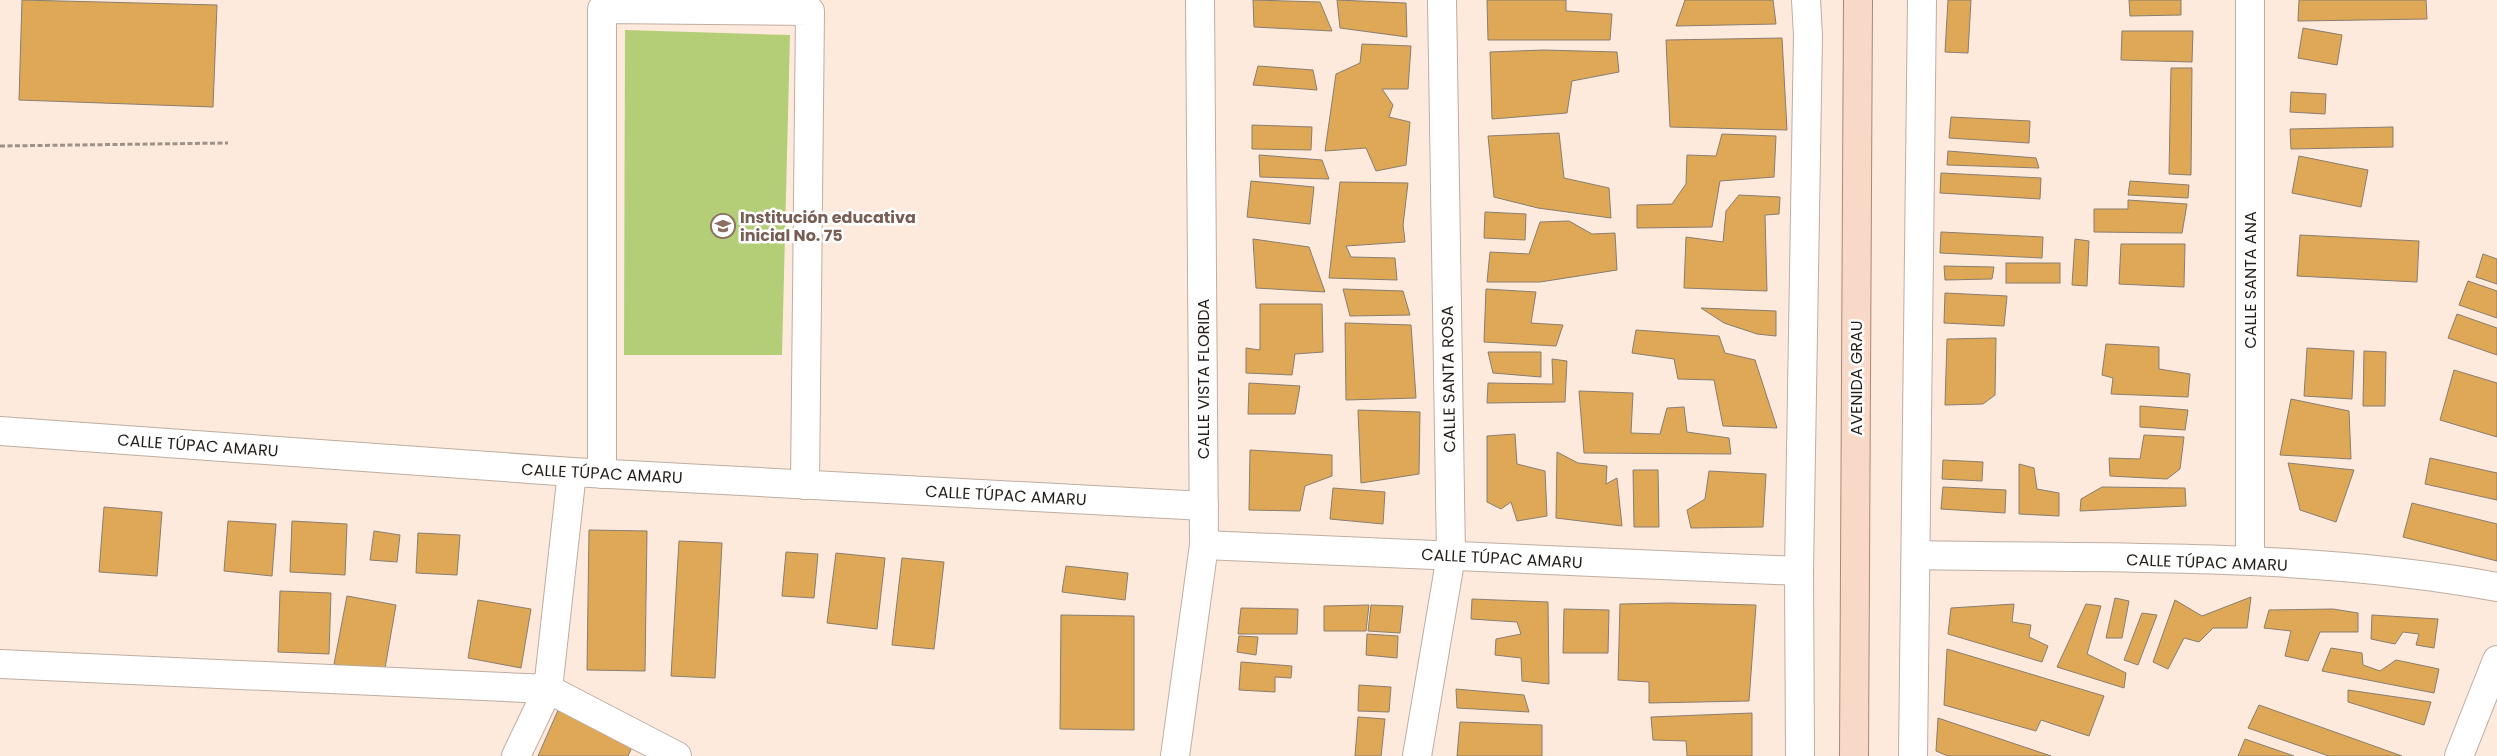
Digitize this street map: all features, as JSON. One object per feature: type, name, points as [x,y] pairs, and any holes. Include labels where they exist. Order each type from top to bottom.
[{"type":"main road","name":"AVENIDA GRAU","points":[[1854,756],[1858,0]]},
{"type":"street","name":"CALLE VISTA FLORIDA","points":[[1176,756],[1204,545],[1200,0]]},
{"type":"street","name":"CALLE SANTA ROSA","points":[[1417,756],[1451,556],[1442,0]]},
{"type":"street","points":[[1800,756],[1799,571],[1808,35],[1806,0]]},
{"type":"street","points":[[1913,756],[1922,0]]},
{"type":"street","name":"CALLE SANTA ANA","points":[[2250,0],[2250,561]]},
{"type":"street","points":[[602,474],[602,9],[810,12],[805,485]]},
{"type":"street","name":"CALLE TÚPAC AMARU","points":[[0,431],[602,474],[1204,506]]},
{"type":"street","points":[[516,756],[548,689],[572,472]]},
{"type":"street","name":"CALLE TÚPAC AMARU","points":[[1204,545],[1799,571]]},
{"type":"street","name":"CALLE TÚPAC AMARU","points":[[1916,555],[2250,561],[2437,576],[2497,586]]},
{"type":"street","points":[[2459,756],[2497,660]]},
{"type":"street","points":[[0,664],[548,689],[677,756]]},
{"type":"path","points":[[0,146],[228,143]]},
{"type":"green space","points":[[625,30],[790,35],[782,355],[624,355]]},
{"type":"building","points":[[22,0],[217,5],[213,107],[19,100]]},
{"type":"building","points":[[1253,0],[1320,2],[1332,31],[1254,27]]},
{"type":"building","points":[[1337,0],[1406,3],[1407,37],[1340,28]]},
{"type":"building","points":[[1487,0],[1566,0],[1566,11],[1612,14],[1610,40],[1488,40]]},
{"type":"building","points":[[1685,0],[1773,0],[1776,24],[1676,26]]},
{"type":"building","points":[[1948,0],[1971,0],[1968,53],[1945,52]]},
{"type":"building","points":[[2129,0],[2181,0],[2181,15],[2130,16]]},
{"type":"building","points":[[2299,0],[2426,0],[2427,19],[2298,21]]},
{"type":"building","points":[[2303,28],[2342,35],[2337,65],[2298,58]]},
{"type":"building","points":[[2122,31],[2193,31],[2192,62],[2121,60]]},
{"type":"building","points":[[1782,38],[1787,130],[1670,127],[1666,40]]},
{"type":"building","points":[[1362,44],[1411,46],[1408,89],[1382,89],[1393,105],[1389,117],[1410,122],[1406,165],[1376,171],[1366,148],[1325,151],[1336,74],[1360,63]]},
{"type":"building","points":[[1544,50],[1617,52],[1619,72],[1572,81],[1567,113],[1492,119],[1490,52]]},
{"type":"building","points":[[1258,66],[1313,70],[1317,90],[1253,85]]},
{"type":"building","points":[[2171,68],[2192,68],[2191,175],[2169,174]]},
{"type":"building","points":[[2291,92],[2326,94],[2325,114],[2290,112]]},
{"type":"building","points":[[1951,117],[2030,121],[2029,143],[1949,138]]},
{"type":"building","points":[[1252,125],[1312,127],[1311,150],[1252,149]]},
{"type":"building","points":[[2393,127],[2393,147],[2291,149],[2290,129]]},
{"type":"building","points":[[1559,133],[1564,178],[1609,188],[1611,218],[1538,208],[1494,197],[1488,136]]},
{"type":"building","points":[[1722,134],[1776,136],[1774,177],[1720,181],[1712,227],[1637,228],[1637,205],[1672,204],[1686,184],[1687,155],[1716,156]]},
{"type":"building","points":[[1948,151],[2036,158],[2039,168],[1947,165]]},
{"type":"building","points":[[1259,155],[1322,160],[1329,179],[1260,177]]},
{"type":"building","points":[[2299,156],[2368,170],[2361,207],[2292,193]]},
{"type":"building","points":[[1941,173],[2041,178],[2040,199],[1940,193]]},
{"type":"building","points":[[1251,181],[1314,187],[1310,224],[1247,217]]},
{"type":"building","points":[[2130,181],[2189,185],[2188,198],[2128,195]]},
{"type":"building","points":[[1340,182],[1408,183],[1403,225],[1405,242],[1346,246],[1351,257],[1395,258],[1397,280],[1329,278]]},
{"type":"building","points":[[1739,195],[1780,197],[1779,214],[1765,215],[1767,291],[1684,288],[1686,237],[1723,242],[1726,211]]},
{"type":"building","points":[[2128,200],[2187,204],[2182,233],[2094,232],[2094,209],[2128,209]]},
{"type":"building","points":[[1485,212],[1526,214],[1525,240],[1484,238]]},
{"type":"building","points":[[1569,221],[1592,234],[1615,233],[1617,270],[1540,282],[1487,282],[1490,252],[1529,254],[1540,222]]},
{"type":"building","points":[[1941,232],[2043,237],[2042,258],[1940,253]]},
{"type":"building","points":[[2300,235],[2419,241],[2417,282],[2297,276]]},
{"type":"building","points":[[1253,239],[1309,247],[1325,292],[1256,288]]},
{"type":"building","points":[[2075,239],[2089,241],[2087,286],[2072,285]]},
{"type":"building","points":[[2121,244],[2185,244],[2184,287],[2119,284]]},
{"type":"building","points":[[2483,254],[2497,259],[2497,284],[2476,277]]},
{"type":"building","points":[[2006,263],[2060,263],[2060,283],[2006,283]]},
{"type":"building","points":[[1944,266],[1994,267],[1992,279],[1945,280]]},
{"type":"building","points":[[2468,281],[2497,291],[2497,318],[2459,305]]},
{"type":"building","points":[[1343,289],[1403,291],[1410,315],[1350,316]]},
{"type":"building","points":[[1486,289],[1536,292],[1531,323],[1563,325],[1556,346],[1484,342]]},
{"type":"building","points":[[1945,293],[2007,296],[2004,326],[1944,323]]},
{"type":"building","points":[[1260,304],[1322,304],[1323,352],[1295,354],[1292,375],[1246,373],[1246,348],[1260,350]]},
{"type":"building","points":[[1701,308],[1776,311],[1776,336],[1757,334],[1724,323]]},
{"type":"building","points":[[2457,314],[2497,328],[2497,355],[2448,338]]},
{"type":"building","points":[[1345,323],[1411,325],[1416,398],[1346,400]]},
{"type":"building","points":[[1636,330],[1719,336],[1725,353],[1755,360],[1777,428],[1723,426],[1714,380],[1678,379],[1674,359],[1632,353]]},
{"type":"building","points":[[1996,338],[1995,395],[1983,404],[1945,405],[1947,339]]},
{"type":"building","points":[[2106,344],[2159,347],[2159,369],[2190,374],[2188,397],[2111,394],[2113,378],[2102,375]]},
{"type":"building","points":[[2307,348],[2354,351],[2352,399],[2304,396]]},
{"type":"building","points":[[2364,351],[2386,352],[2385,406],[2363,406]]},
{"type":"building","points":[[1488,352],[1541,352],[1541,377],[1493,373]]},
{"type":"building","points":[[1552,359],[1567,361],[1565,402],[1487,403],[1488,383],[1553,384]]},
{"type":"building","points":[[2454,370],[2497,383],[2497,437],[2440,420]]},
{"type":"building","points":[[1249,383],[1300,386],[1295,414],[1248,414]]},
{"type":"building","points":[[1579,391],[1633,393],[1631,433],[1660,434],[1667,408],[1684,407],[1687,432],[1729,438],[1731,454],[1584,453]]},
{"type":"building","points":[[2291,399],[2349,411],[2351,459],[2280,455]]},
{"type":"building","points":[[2140,406],[2188,410],[2185,430],[2140,427]]},
{"type":"building","points":[[1358,410],[1420,412],[1419,474],[1361,483]]},
{"type":"building","points":[[1515,434],[1517,464],[1545,471],[1547,516],[1517,521],[1511,502],[1501,509],[1487,502],[1487,436]]},
{"type":"building","points":[[2144,435],[2184,437],[2180,469],[2167,479],[2110,476],[2109,458],[2140,459]]},
{"type":"building","points":[[1250,450],[1332,455],[1332,476],[1305,486],[1300,511],[1249,510]]},
{"type":"building","points":[[1557,452],[1578,463],[1607,466],[1606,484],[1617,478],[1622,526],[1556,518]]},
{"type":"building","points":[[2430,458],[2497,473],[2497,500],[2425,484]]},
{"type":"building","points":[[1943,460],[1983,462],[1982,481],[1942,479]]},
{"type":"building","points":[[2288,463],[2354,470],[2336,522],[2300,510]]},
{"type":"building","points":[[2019,464],[2034,468],[2037,489],[2059,493],[2059,516],[2019,514]]},
{"type":"building","points":[[1633,470],[1658,470],[1659,527],[1634,527]]},
{"type":"building","points":[[1709,471],[1766,474],[1763,527],[1691,528],[1687,510],[1705,499]]},
{"type":"building","points":[[1943,487],[2006,490],[2005,513],[1941,509]]},
{"type":"building","points":[[2102,487],[2185,488],[2186,506],[2080,511],[2081,499]]},
{"type":"building","points":[[1333,488],[1385,492],[1383,524],[1330,519]]},
{"type":"building","points":[[2412,503],[2497,524],[2497,561],[2403,537]]},
{"type":"building","points":[[104,507],[162,512],[157,576],[99,572]]},
{"type":"building","points":[[228,521],[276,524],[272,576],[224,571]]},
{"type":"building","points":[[292,521],[347,524],[345,575],[290,572]]},
{"type":"building","points":[[589,530],[647,531],[645,671],[587,670]]},
{"type":"building","points":[[374,531],[400,535],[397,562],[370,560]]},
{"type":"building","points":[[418,533],[460,535],[457,575],[416,573]]},
{"type":"building","points":[[679,541],[722,543],[715,678],[671,676]]},
{"type":"building","points":[[786,552],[818,554],[814,598],[782,596]]},
{"type":"building","points":[[836,553],[885,558],[877,629],[827,623]]},
{"type":"building","points":[[902,558],[944,562],[934,649],[892,645]]},
{"type":"building","points":[[1066,566],[1128,573],[1125,600],[1062,592]]},
{"type":"building","points":[[280,591],[331,593],[329,654],[278,652]]},
{"type":"building","points":[[347,596],[396,605],[384,674],[334,664]]},
{"type":"building","points":[[2251,597],[2247,628],[2213,628],[2199,642],[2184,638],[2168,669],[2153,662],[2175,600],[2202,616]]},
{"type":"building","points":[[2115,598],[2129,601],[2122,638],[2106,638]]},
{"type":"building","points":[[1472,599],[1548,602],[1549,684],[1522,681],[1521,658],[1495,655],[1496,639],[1521,634],[1517,622],[1471,619]]},
{"type":"building","points":[[478,600],[531,609],[521,668],[468,658]]},
{"type":"building","points":[[1620,604],[1756,605],[1749,701],[1649,703],[1649,682],[1618,680]]},
{"type":"building","points":[[2014,604],[2012,622],[2031,625],[2029,637],[2048,646],[2042,662],[1948,634],[1951,608]]},
{"type":"building","points":[[2086,604],[2101,606],[2087,654],[2126,673],[2124,688],[2057,667]]},
{"type":"building","points":[[1369,605],[1366,631],[1324,631],[1324,606]]},
{"type":"building","points":[[1371,605],[1403,606],[1400,633],[1368,631]]},
{"type":"building","points":[[1241,608],[1298,609],[1297,634],[1238,634]]},
{"type":"building","points":[[1564,609],[1609,610],[1608,653],[1563,653]]},
{"type":"building","points":[[2333,609],[2358,613],[2358,632],[2320,632],[2308,661],[2285,656],[2291,631],[2264,628],[2269,610]]},
{"type":"building","points":[[2142,613],[2157,615],[2138,665],[2124,660]]},
{"type":"building","points":[[1061,615],[1134,616],[1134,730],[1060,729]]},
{"type":"building","points":[[2372,615],[2438,619],[2434,648],[2416,645],[2419,634],[2403,632],[2395,644],[2371,639]]},
{"type":"building","points":[[1367,634],[1398,636],[1397,658],[1366,655]]},
{"type":"building","points":[[1239,636],[1258,637],[1256,655],[1237,652]]},
{"type":"building","points":[[2331,648],[2362,653],[2363,665],[2380,671],[2396,660],[2439,669],[2434,693],[2322,671]]},
{"type":"building","points":[[1947,649],[2104,696],[2089,736],[2041,720],[2036,731],[1944,705]]},
{"type":"building","points":[[1241,662],[1292,666],[1291,678],[1275,677],[1275,692],[1239,690]]},
{"type":"building","points":[[1359,685],[1391,687],[1389,712],[1358,711]]},
{"type":"building","points":[[1456,689],[1524,695],[1529,712],[1457,708]]},
{"type":"building","points":[[2348,690],[2431,702],[2424,725],[2348,702]]},
{"type":"building","points":[[2259,705],[2402,756],[2329,756],[2248,728]]},
{"type":"building","points":[[559,708],[635,740],[628,756],[538,756]]},
{"type":"building","points":[[1752,713],[1752,756],[1687,756],[1686,741],[1653,740],[1651,717]]},
{"type":"building","points":[[1358,717],[1385,719],[1381,756],[1355,756]]},
{"type":"building","points":[[1938,718],[2051,756],[1948,756],[1936,751]]},
{"type":"building","points":[[1460,722],[1542,725],[1542,756],[1457,756]]},
{"type":"building","points":[[2245,739],[2294,756],[2238,756]]},
{"type":"place","name":"Institución educativa inicial No. 75","points":[[723,226]]}]
